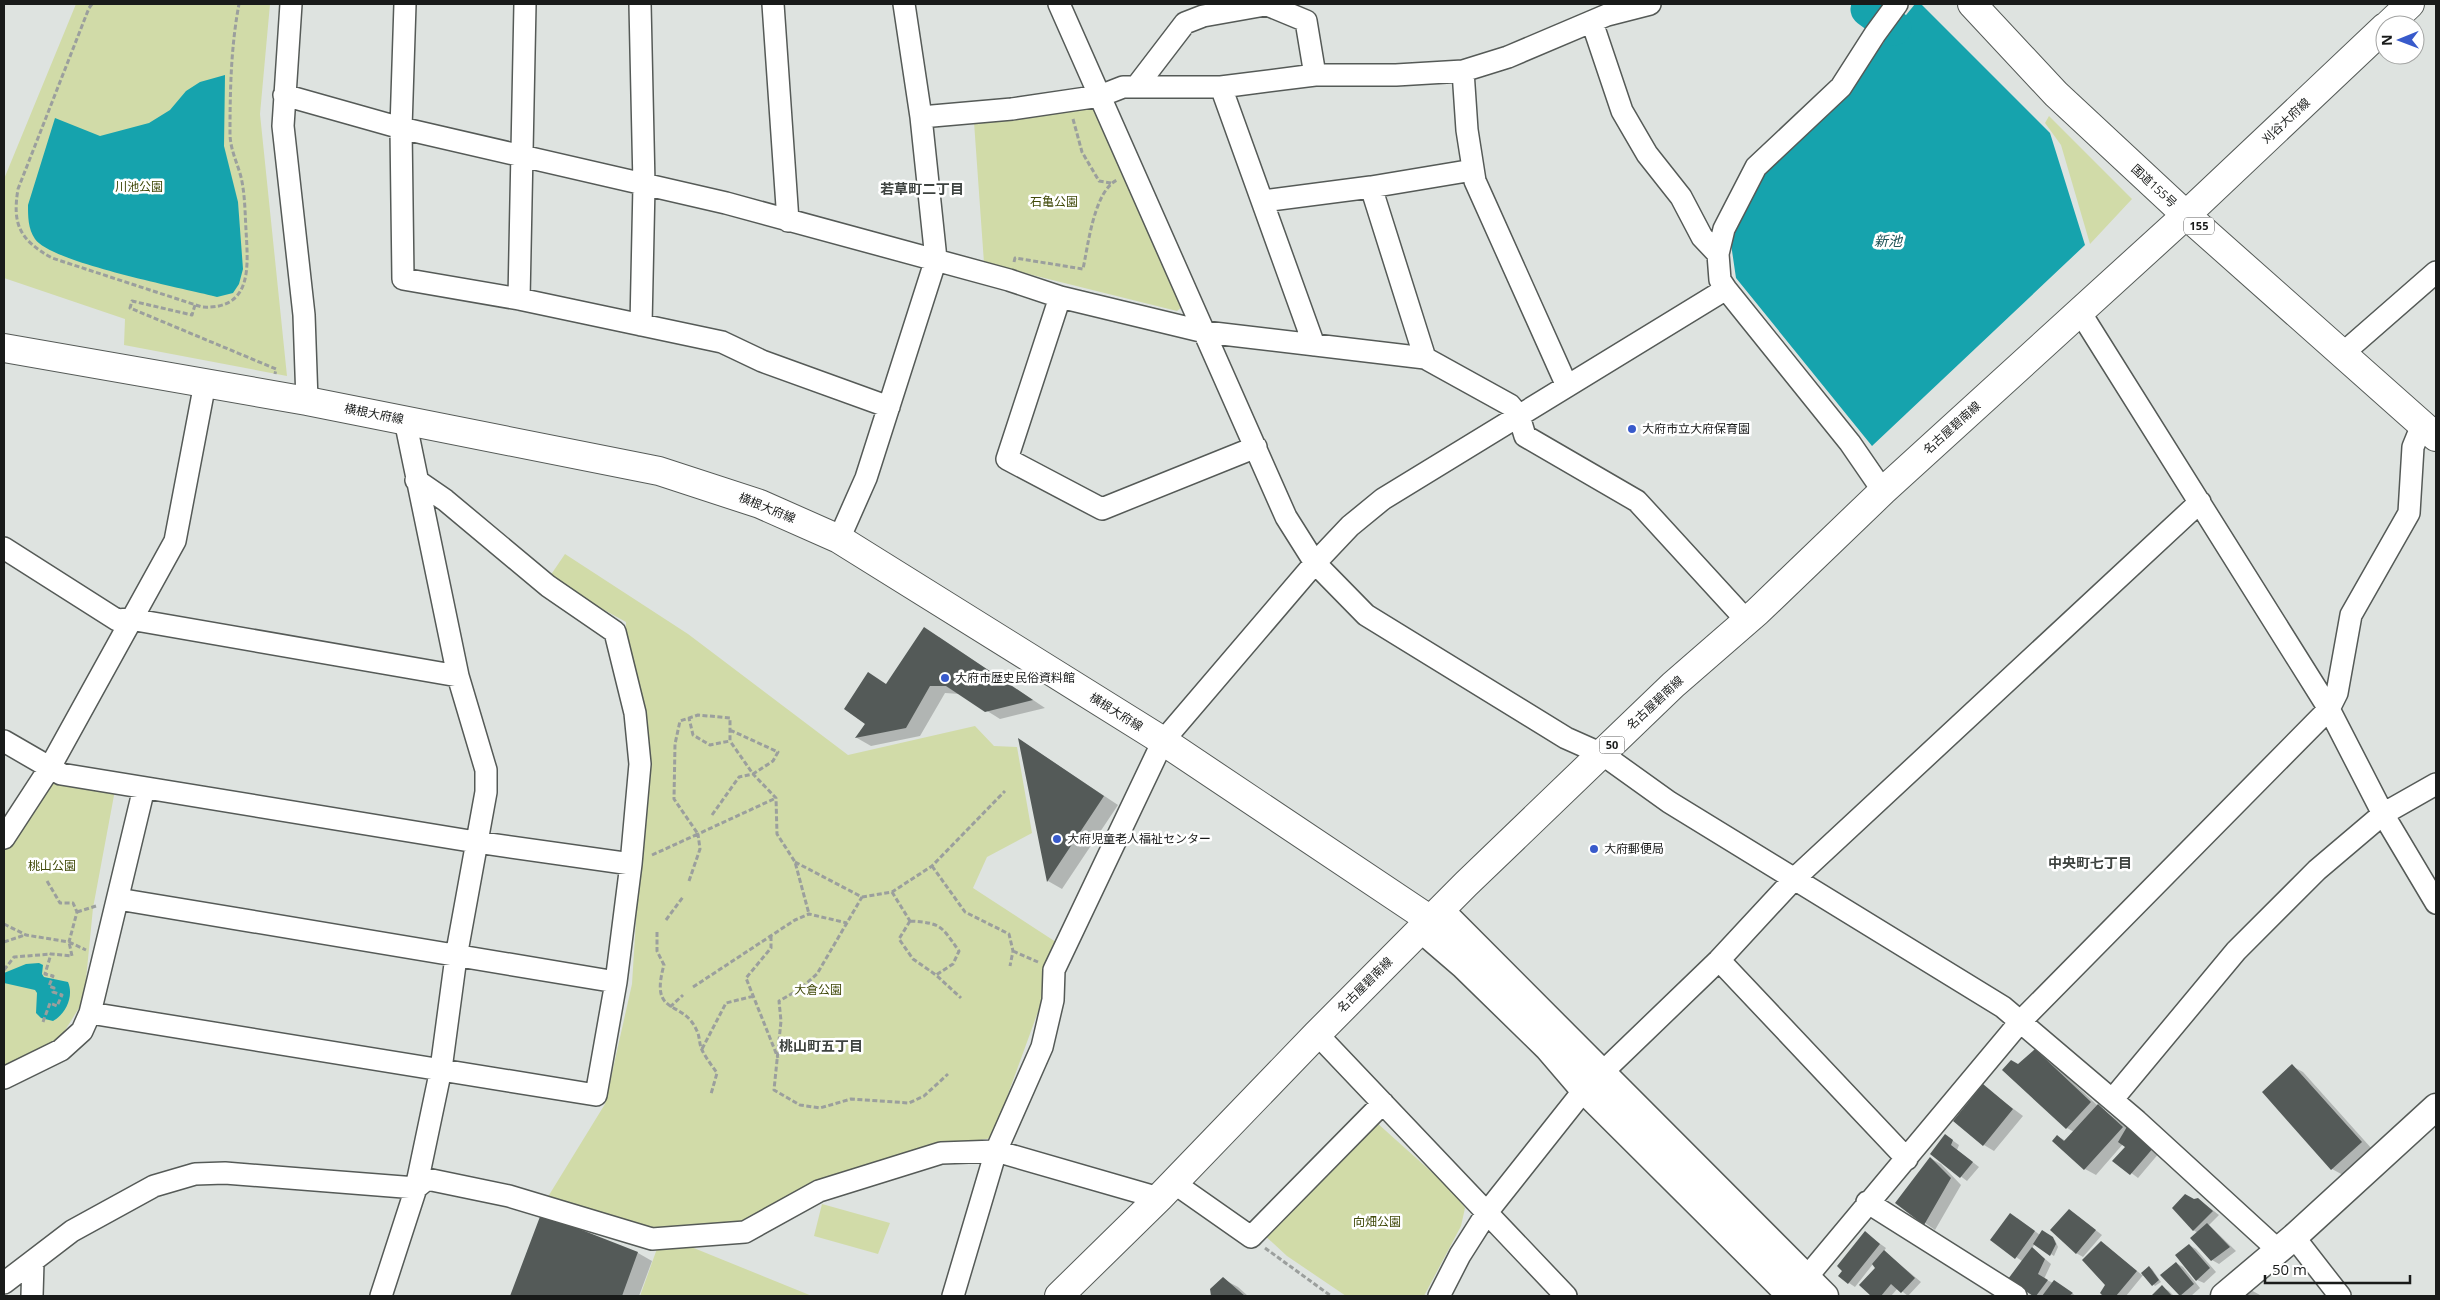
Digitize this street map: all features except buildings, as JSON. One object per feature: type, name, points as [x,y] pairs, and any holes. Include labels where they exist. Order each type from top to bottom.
[{"type":"main road","name":"国道155号","points":[[1972,4],[2056,94],[2186,215],[2341,355],[2429,431]]},
{"type":"main road","name":"刈谷大府線","points":[[2398,15],[2410,4]]},
{"type":"main road","name":"刈谷大府線","points":[[2186,215],[2375,36]]},
{"type":"main road","name":"名古屋碧南線","points":[[1059,1296],[1167,1191],[1430,919],[1673,685],[1747,621],[1883,491],[2186,215]]},
{"type":"main road","name":"横根大府線","points":[[4,348],[405,420],[659,471],[760,504],[839,538],[1163,742],[1430,919]]},
{"type":"street","points":[[291,4],[283,126],[304,315],[307,402]]},
{"type":"street","points":[[405,4],[402,128],[402,280],[519,299],[722,342],[762,362],[889,407]]},
{"type":"street","points":[[519,299],[525,4]]},
{"type":"street","points":[[640,4],[644,185],[641,325]]},
{"type":"street","points":[[773,4],[788,221]]},
{"type":"street","points":[[839,538],[866,478],[936,259],[921,117],[904,4]]},
{"type":"street","points":[[1059,4],[1286,517],[1315,563],[1366,615],[1566,738],[1602,754],[1669,802],[2003,1008],[2286,1243],[2340,1296]]},
{"type":"street","points":[[1136,87],[1185,22],[1203,16],[1265,4],[1306,22],[1315,75]]},
{"type":"street","points":[[921,117],[1012,108],[1100,96],[1123,87],[1221,87],[1315,75],[1396,75],[1463,71],[1508,57],[1600,11],[1650,4]]},
{"type":"street","points":[[1883,491],[1850,444],[1726,289],[1720,280],[1718,254],[1727,222],[1756,167],[1841,87],[1893,10]]},
{"type":"street","points":[[1600,11],[1622,111],[1647,154],[1681,197],[1702,237],[1718,254]]},
{"type":"street","points":[[1463,71],[1467,130],[1473,170],[1488,213],[1567,386]]},
{"type":"street","points":[[1221,87],[1314,345]]},
{"type":"street","points":[[284,96],[402,128],[521,154],[644,185],[726,203],[936,259],[1060,297],[1205,332],[1425,358],[1510,405],[1519,416],[1525,436],[1637,501],[1747,621]]},
{"type":"street","points":[[1263,201],[1371,187],[1473,170]]},
{"type":"street","points":[[1371,187],[1425,358]]},
{"type":"street","points":[[2341,355],[2436,272]]},
{"type":"street","points":[[953,1296],[996,1151],[1042,1047],[1053,1000],[1054,970],[1163,742],[1315,563],[1350,526],[1383,498],[1726,289]]},
{"type":"street","points":[[1060,297],[1007,459],[1102,509],[1256,448]]},
{"type":"street","points":[[2080,312],[2329,709],[2383,814],[2436,903]]},
{"type":"street","points":[[4,838],[49,769],[130,619],[175,541],[205,383]]},
{"type":"street","points":[[380,1296],[416,1188],[441,1069],[456,956],[486,792],[486,770],[458,676],[405,420]]},
{"type":"street","points":[[1800,1290],[1867,1202],[1906,1159],[2020,1022],[2329,709],[2337,693],[2351,616],[2409,513],[2413,447],[2429,431]]},
{"type":"street","points":[[90,1012],[596,1095],[616,982],[632,864],[640,764],[635,712],[615,632],[548,586],[445,500],[416,480]]},
{"type":"street","points":[[1439,1296],[1460,1255],[1488,1211],[1593,1081],[1720,960],[1794,879],[2200,502]]},
{"type":"street","points":[[4,548],[117,620],[130,619],[458,676]]},
{"type":"street","points":[[4,741],[49,769],[61,774],[476,842],[632,864]]},
{"type":"street","points":[[2112,1100],[2236,951],[2317,870],[2383,814],[2436,784]]},
{"type":"street","points":[[4,1078],[61,1050],[82,1031],[90,1012],[144,788]]},
{"type":"street","points":[[118,899],[616,982]]},
{"type":"street","points":[[1430,919],[1464,966],[1548,1048],[1593,1081],[1800,1290],[1824,1296]]},
{"type":"street","points":[[1720,960],[1906,1159]]},
{"type":"street","points":[[1317,1034],[1488,1211],[1566,1296]]},
{"type":"street","points":[[4,1283],[72,1231],[154,1186],[195,1174],[225,1173],[416,1188],[427,1179],[509,1196],[652,1239],[746,1232],[819,1191],[941,1153],[996,1151],[1167,1191],[1251,1237],[1383,1103]]},
{"type":"street","points":[[2224,1296],[2286,1243],[2436,1106]]},
{"type":"street","points":[[1867,1202],[2016,1296]]},
{"type":"street","points":[[32,1296],[33,1262]]},
{"type":"path","points":[[92,4],[88,8],[18,189],[15,207],[17,221],[23,236],[35,248],[52,258],[195,305],[211,308],[234,299],[244,286],[248,268],[244,198],[230,134],[232,57],[239,4]]},
{"type":"path","points":[[1072,116],[1082,152],[1099,181],[1110,183],[1133,173]]},
{"type":"path","points":[[1014,258],[1083,269],[1097,207],[1110,183]]},
{"type":"path","points":[[195,305],[192,315],[132,302],[130,308],[276,369],[270,395]]},
{"type":"path","points":[[689,881],[700,850],[698,834],[674,799],[675,744],[680,721],[698,715],[730,718],[730,741],[753,774],[776,798],[777,834],[795,862],[809,914]]},
{"type":"path","points":[[689,718],[693,735],[710,745],[730,741]]},
{"type":"path","points":[[712,815],[738,778],[753,774],[773,761],[778,752],[730,730]]},
{"type":"path","points":[[795,862],[862,897],[892,892],[932,866],[1004,791]]},
{"type":"path","points":[[651,856],[776,798]]},
{"type":"path","points":[[932,866],[965,912],[1009,934],[1014,951],[1010,966]]},
{"type":"path","points":[[5,968],[14,957],[51,954],[72,956],[69,942],[77,912],[73,903],[60,903],[47,881]]},
{"type":"path","points":[[892,892],[910,920]]},
{"type":"path","points":[[862,897],[817,974],[800,989],[779,1001],[781,1021],[774,1090],[800,1105],[820,1108],[851,1099],[909,1104],[924,1096],[948,1074]]},
{"type":"path","points":[[666,920],[683,898]]},
{"type":"path","points":[[693,987],[796,920],[809,914],[847,923]]},
{"type":"path","points":[[910,920],[934,923],[943,930],[959,952],[953,964],[936,976]]},
{"type":"path","points":[[910,920],[899,939],[913,959],[961,998]]},
{"type":"path","points":[[4,924],[26,935],[69,942],[88,952]]},
{"type":"path","points":[[657,932],[657,951],[664,965],[659,981],[660,997],[670,1007],[685,1016],[697,1030],[702,1049],[717,1073],[711,1094]]},
{"type":"path","points":[[4,942],[26,935]]},
{"type":"path","points":[[771,936],[772,948],[746,978],[778,1058]]},
{"type":"path","points":[[1014,951],[1054,970]]},
{"type":"path","points":[[43,1022],[50,1003],[57,1006],[62,995],[53,992],[54,988],[49,986],[53,976],[46,974],[51,954]]},
{"type":"path","points":[[670,1007],[683,995]]},
{"type":"path","points":[[702,1049],[726,1003],[754,996]]},
{"type":"path","points":[[1251,1237],[1331,1296]]},
{"type":"green space","name":"川池公園","points":[[76,4],[270,4],[260,114],[287,376],[124,345],[125,319],[4,278],[4,179]]},
{"type":"green space","name":"石亀公園","points":[[1091,103],[1183,306],[1177,311],[984,263],[974,122]]},
{"type":"green space","points":[[2049,116],[2132,199],[2090,244],[2061,145],[2045,123]]},
{"type":"green space","name":"大倉公園","points":[[565,554],[688,634],[848,755],[975,726],[994,746],[1017,747],[1032,833],[987,857],[973,888],[1062,946],[992,1138],[940,1146],[745,1227],[654,1233],[546,1200],[605,1104],[632,984],[640,856],[625,658],[626,622],[548,579]]},
{"type":"green space","name":"桃山公園","points":[[48,778],[115,790],[93,908],[84,1000],[59,1040],[4,1066],[4,852]]},
{"type":"green space","name":"向畑公園","points":[[1376,1122],[1455,1193],[1465,1208],[1461,1226],[1424,1296],[1346,1296],[1287,1256],[1262,1233]]},
{"type":"green space","points":[[822,1204],[890,1223],[878,1254],[814,1236]]},
{"type":"green space","points":[[674,1240],[812,1296],[640,1296],[658,1246]]},
{"type":"water","name":"新池","points":[[1915,4],[1921,4],[2050,133],[2085,245],[1872,446],[1736,278],[1731,244],[1737,211],[1775,156],[1824,116]]},
{"type":"water","points":[[225,75],[224,146],[238,202],[243,269],[239,284],[233,293],[217,297],[120,274],[66,257],[46,248],[35,239],[28,218],[28,205],[55,118],[100,136],[149,123],[170,110],[186,91],[200,82]]},
{"type":"water","points":[[39,963],[43,965],[42,974],[44,977],[68,982],[70,987],[68,1004],[62,1014],[53,1021],[41,1018],[36,1013],[37,993],[35,990],[4,983],[4,973],[26,964]]},
{"type":"waterway","points":[[1871,4],[1868,9],[1894,28]]},
{"type":"place","name":"大府市立大府保育園","points":[[1632,429]]},
{"type":"place","name":"大府市歴史民俗資料館","points":[[945,678]]},
{"type":"place","name":"大府児童老人福祉センター","points":[[1057,839]]},
{"type":"place","name":"大府郵便局","points":[[1594,849]]},
{"type":"district","name":"若草町二丁目","points":[[922,189]]},
{"type":"district","name":"中央町七丁目","points":[[2090,863]]},
{"type":"district","name":"桃山町五丁目","points":[[821,1046]]}]
